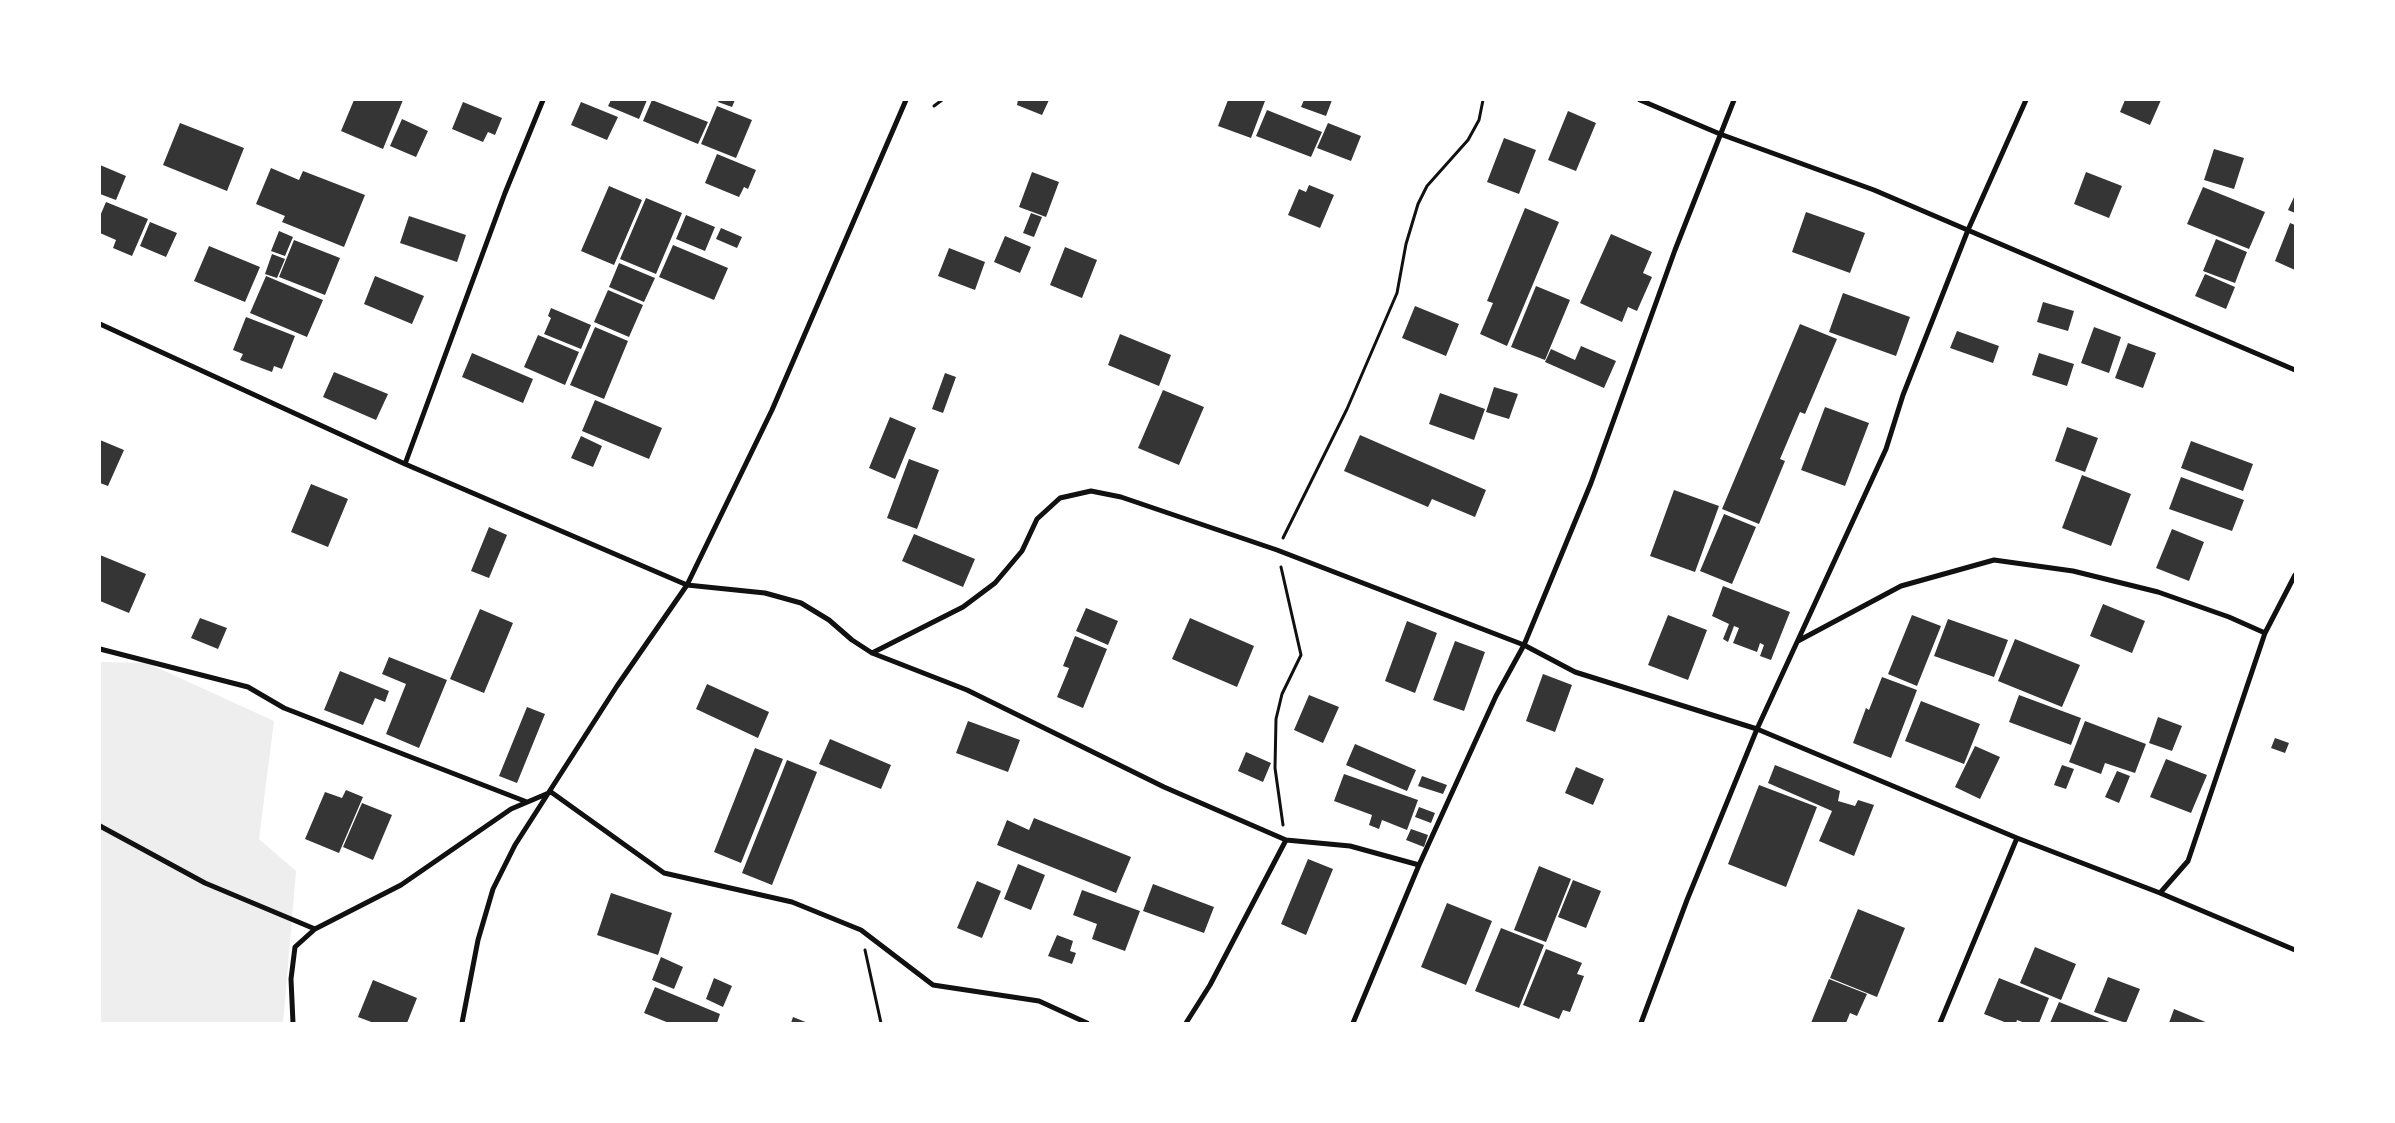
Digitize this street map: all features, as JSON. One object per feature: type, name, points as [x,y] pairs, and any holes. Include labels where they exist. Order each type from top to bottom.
[{"type":"street","points":[[405,464],[505,193],[544,100]]},
{"type":"street","points":[[462,1023],[478,940],[493,888],[515,845],[551,792],[617,686],[687,585],[772,410],[906,100]]},
{"type":"street","points":[[1640,100],[1720,134],[1874,190],[2295,370]]},
{"type":"street","points":[[1353,1023],[1419,865],[1496,696],[1524,645],[1591,483],[1675,250],[1734,100]]},
{"type":"street","points":[[1642,1023],[1687,900],[1757,729],[1886,449],[1903,395],[1968,230],[2026,100]]},
{"type":"street","points":[[100,324],[405,464],[687,585],[765,593],[801,602],[829,620],[872,653],[968,690],[1164,787],[1286,840],[1350,846],[1419,865]]},
{"type":"street","points":[[872,653],[963,607],[995,583],[1022,551],[1037,520],[1060,498],[1091,492],[1121,497],[1277,550],[1524,645],[1575,672],[1757,729],[2017,838],[2160,893],[2295,950]]},
{"type":"street","points":[[1798,641],[1901,586],[1994,560],[2074,571],[2158,592],[2228,617],[2265,634]]},
{"type":"street","points":[[2160,893],[2188,860],[2265,634],[2295,575]]},
{"type":"street","points":[[100,649],[248,687],[284,708],[527,802]]},
{"type":"street","points":[[293,1023],[291,979],[295,947],[315,929],[401,885],[511,809],[551,792]]},
{"type":"street","points":[[551,792],[664,873],[792,902],[861,930],[933,985],[1039,1001],[1087,1023]]},
{"type":"street","points":[[100,826],[205,883],[315,929]]},
{"type":"street","points":[[1940,1023],[2017,838]]},
{"type":"street","points":[[1186,1023],[1210,986],[1286,840]]},
{"type":"path","points":[[934,106],[942,100]]},
{"type":"path","points":[[1286,840],[1275,768],[1275,728],[1282,694],[1301,655],[1277,550],[1347,409],[1397,293],[1406,244],[1418,204],[1427,186],[1468,140],[1479,120],[1483,100]]},
{"type":"path","points":[[861,930],[881,1023]]},
{"type":"shaded area","points":[[100,662],[147,663],[274,721],[259,839],[296,871],[283,1023],[100,1023]]},
{"type":"building","points":[[354,100],[403,100],[383,149],[341,131]]},
{"type":"building","points":[[611,100],[647,100],[639,119],[608,106]]},
{"type":"building","points":[[652,100],[708,122],[698,144],[643,121]]},
{"type":"building","points":[[719,100],[735,100],[732,107],[718,102]]},
{"type":"building","points":[[1018,100],[1049,100],[1042,115],[1017,105]]},
{"type":"building","points":[[1228,100],[1265,101],[1251,138],[1218,126]]},
{"type":"building","points":[[1304,100],[1332,100],[1326,116],[1301,107]]},
{"type":"building","points":[[2125,100],[2161,100],[2150,125],[2120,112]]},
{"type":"building","points":[[463,102],[502,118],[495,135],[488,132],[483,142],[452,129]]},
{"type":"building","points":[[581,102],[618,117],[607,140],[571,125]]},
{"type":"building","points":[[717,106],[752,120],[736,158],[701,144]]},
{"type":"building","points":[[1267,110],[1322,132],[1311,157],[1256,136]]},
{"type":"building","points":[[1568,111],[1596,123],[1576,171],[1548,160]]},
{"type":"building","points":[[402,119],[428,131],[416,157],[390,146]]},
{"type":"building","points":[[180,123],[244,148],[227,191],[163,165]]},
{"type":"building","points":[[1328,123],[1361,136],[1351,161],[1317,148]]},
{"type":"building","points":[[1504,138],[1536,150],[1519,194],[1487,182]]},
{"type":"building","points":[[2214,149],[2244,158],[2234,189],[2204,180]]},
{"type":"building","points":[[717,154],[756,170],[748,189],[744,187],[739,197],[705,183]]},
{"type":"building","points":[[100,165],[126,176],[116,200],[100,194]]},
{"type":"building","points":[[271,168],[299,180],[303,171],[365,195],[344,247],[282,222],[285,216],[256,204]]},
{"type":"building","points":[[1032,172],[1059,182],[1046,217],[1019,207]]},
{"type":"building","points":[[2086,172],[2122,186],[2109,218],[2074,204]]},
{"type":"building","points":[[1309,185],[1334,195],[1320,228],[1288,215],[1299,189],[1306,192]]},
{"type":"building","points":[[609,186],[642,200],[614,265],[581,251]]},
{"type":"building","points":[[2203,187],[2265,212],[2249,249],[2187,224]]},
{"type":"building","points":[[2295,195],[2295,213],[2288,210]]},
{"type":"building","points":[[646,198],[682,213],[656,274],[620,259]]},
{"type":"building","points":[[106,202],[148,219],[132,256],[113,248],[116,240],[100,233],[100,216]]},
{"type":"building","points":[[1525,208],[1559,222],[1507,346],[1480,334],[1493,303],[1487,301]]},
{"type":"building","points":[[1806,212],[1865,233],[1850,273],[1792,252]]},
{"type":"building","points":[[1031,213],[1042,217],[1034,237],[1023,233]]},
{"type":"building","points":[[686,215],[715,227],[705,251],[676,239]]},
{"type":"building","points":[[409,216],[466,235],[457,262],[400,243]]},
{"type":"building","points":[[150,222],[177,233],[166,257],[140,246]]},
{"type":"building","points":[[2290,223],[2295,225],[2295,270],[2275,261]]},
{"type":"building","points":[[721,228],[742,237],[737,248],[716,239]]},
{"type":"building","points":[[279,231],[293,237],[285,256],[271,251]]},
{"type":"building","points":[[1611,234],[1652,252],[1643,273],[1652,277],[1637,311],[1628,307],[1622,322],[1580,303]]},
{"type":"building","points":[[1005,236],[1031,247],[1020,273],[994,262]]},
{"type":"building","points":[[2216,239],[2247,252],[2235,283],[2203,271]]},
{"type":"building","points":[[294,240],[340,258],[325,295],[279,277]]},
{"type":"building","points":[[673,245],[728,268],[714,300],[659,277]]},
{"type":"building","points":[[209,246],[260,267],[245,302],[194,281]]},
{"type":"building","points":[[1065,247],[1097,260],[1082,298],[1050,285]]},
{"type":"building","points":[[949,248],[985,262],[975,290],[938,276]]},
{"type":"building","points":[[272,254],[285,259],[277,278],[265,274]]},
{"type":"building","points":[[619,263],[655,278],[644,302],[609,287]]},
{"type":"building","points":[[2205,274],[2235,287],[2226,309],[2195,296]]},
{"type":"building","points":[[266,276],[323,300],[307,337],[250,313]]},
{"type":"building","points":[[375,276],[424,296],[412,324],[364,304]]},
{"type":"building","points":[[1536,286],[1570,300],[1545,360],[1511,347]]},
{"type":"building","points":[[608,290],[643,305],[629,337],[594,322]]},
{"type":"building","points":[[1843,293],[1910,317],[1896,356],[1829,332]]},
{"type":"building","points":[[2043,302],[2074,311],[2068,331],[2037,322]]},
{"type":"building","points":[[1415,306],[1459,324],[1446,356],[1402,338]]},
{"type":"building","points":[[551,308],[591,325],[581,349],[544,334],[551,318],[548,316]]},
{"type":"building","points":[[246,317],[295,336],[282,369],[274,366],[272,372],[240,360],[243,354],[233,350]]},
{"type":"building","points":[[1800,324],[1837,339],[1805,414],[1800,412],[1780,459],[1785,461],[1759,524],[1722,509]]},
{"type":"building","points":[[595,327],[628,341],[604,399],[570,385]]},
{"type":"building","points":[[2094,327],[2121,337],[2109,373],[2081,363]]},
{"type":"building","points":[[1957,331],[1999,346],[1993,363],[1950,348]]},
{"type":"building","points":[[1120,334],[1171,355],[1159,386],[1108,365]]},
{"type":"building","points":[[538,335],[579,352],[565,385],[524,367]]},
{"type":"building","points":[[2128,343],[2156,353],[2143,388],[2115,378]]},
{"type":"building","points":[[1581,346],[1616,361],[1604,388],[1545,362],[1551,349],[1575,360]]},
{"type":"building","points":[[472,353],[533,379],[523,403],[462,377]]},
{"type":"building","points":[[2039,353],[2074,364],[2067,386],[2032,375]]},
{"type":"building","points":[[334,372],[388,394],[376,420],[323,397]]},
{"type":"building","points":[[945,373],[956,377],[943,413],[932,409]]},
{"type":"building","points":[[1494,387],[1518,394],[1509,419],[1486,412]]},
{"type":"building","points":[[1163,390],[1204,407],[1179,465],[1138,448]]},
{"type":"building","points":[[1440,393],[1485,409],[1474,440],[1429,424]]},
{"type":"building","points":[[595,400],[662,428],[649,459],[582,431]]},
{"type":"building","points":[[1825,407],[1869,423],[1845,486],[1801,470]]},
{"type":"building","points":[[890,417],[916,428],[895,479],[869,468]]},
{"type":"building","points":[[2067,427],[2098,438],[2085,472],[2055,461]]},
{"type":"building","points":[[1360,435],[1486,490],[1475,517],[1432,499],[1428,507],[1344,471]]},
{"type":"building","points":[[581,436],[602,446],[593,467],[571,458]]},
{"type":"building","points":[[100,440],[124,450],[108,486],[100,483]]},
{"type":"building","points":[[2191,441],[2253,464],[2243,491],[2181,468]]},
{"type":"building","points":[[909,459],[939,470],[917,529],[887,518]]},
{"type":"building","points":[[2082,475],[2131,494],[2111,546],[2062,528]]},
{"type":"building","points":[[2181,477],[2244,500],[2232,531],[2169,509]]},
{"type":"building","points":[[311,484],[348,499],[328,547],[291,532]]},
{"type":"building","points":[[1674,490],[1719,506],[1695,572],[1650,556]]},
{"type":"building","points":[[1724,514],[1756,527],[1732,584],[1700,571]]},
{"type":"building","points":[[489,527],[507,535],[489,578],[471,571]]},
{"type":"building","points":[[2172,529],[2204,542],[2189,581],[2156,568]]},
{"type":"building","points":[[914,534],[975,559],[963,587],[902,561]]},
{"type":"building","points":[[100,555],[146,574],[129,613],[100,601]]},
{"type":"building","points":[[1723,586],[1790,612],[1771,660],[1760,656],[1764,645],[1760,643],[1757,652],[1733,643],[1739,628],[1734,626],[1728,642],[1723,639],[1729,624],[1712,616]]},
{"type":"building","points":[[2103,604],[2145,621],[2132,653],[2090,636]]},
{"type":"building","points":[[1086,608],[1118,621],[1108,645],[1076,631]]},
{"type":"building","points":[[480,609],[513,623],[484,693],[450,679]]},
{"type":"building","points":[[1668,615],[1707,630],[1688,680],[1648,665]]},
{"type":"building","points":[[1912,615],[1941,626],[1917,686],[1888,674]]},
{"type":"building","points":[[200,618],[227,628],[218,649],[191,638]]},
{"type":"building","points":[[1190,618],[1254,646],[1237,687],[1172,659]]},
{"type":"building","points":[[1948,619],[2008,640],[1994,677],[1934,656]]},
{"type":"building","points":[[1407,621],[1437,633],[1415,693],[1385,681]]},
{"type":"building","points":[[1075,636],[1107,649],[1083,708],[1057,697],[1069,668],[1063,666]]},
{"type":"building","points":[[2015,639],[2080,665],[2062,707],[1998,681]]},
{"type":"building","points":[[1455,641],[1485,652],[1464,711],[1433,700]]},
{"type":"building","points":[[389,657],[447,680],[419,748],[386,734],[406,684],[382,674]]},
{"type":"building","points":[[340,671],[389,691],[385,702],[375,698],[363,725],[324,710]]},
{"type":"building","points":[[1543,674],[1572,685],[1555,732],[1526,721]]},
{"type":"building","points":[[1882,677],[1917,690],[1891,758],[1853,743],[1866,708],[1869,710]]},
{"type":"building","points":[[707,684],[769,712],[758,738],[696,709]]},
{"type":"building","points":[[1309,695],[1339,707],[1323,743],[1294,730]]},
{"type":"building","points":[[2019,695],[2081,718],[2071,745],[2009,722]]},
{"type":"building","points":[[1921,701],[1980,724],[1964,764],[1905,741]]},
{"type":"building","points":[[527,707],[545,714],[517,783],[499,776]]},
{"type":"building","points":[[2158,717],[2182,726],[2172,751],[2149,743]]},
{"type":"building","points":[[968,721],[1020,740],[1008,772],[956,753]]},
{"type":"building","points":[[2085,721],[2146,744],[2135,773],[2105,763],[2101,774],[2069,762]]},
{"type":"building","points":[[2275,738],[2289,743],[2285,753],[2271,748]]},
{"type":"building","points":[[830,739],[891,765],[881,789],[819,764]]},
{"type":"building","points":[[1355,744],[1416,770],[1407,791],[1346,765]]},
{"type":"building","points":[[1975,746],[2000,757],[1980,799],[1955,787]]},
{"type":"building","points":[[755,748],[783,759],[741,863],[714,852]]},
{"type":"building","points":[[1246,752],[1271,763],[1263,782],[1238,771]]},
{"type":"building","points":[[2166,759],[2207,775],[2191,813],[2150,797]]},
{"type":"building","points":[[787,760],[817,772],[772,885],[742,873]]},
{"type":"building","points":[[1775,765],[1840,791],[1838,801],[1855,806],[1858,800],[1874,805],[1854,856],[1819,841],[1832,811],[1768,783]]},
{"type":"building","points":[[2062,765],[2074,769],[2066,789],[2054,785]]},
{"type":"building","points":[[1576,767],[1604,779],[1593,805],[1565,793]]},
{"type":"building","points":[[2117,771],[2130,776],[2119,803],[2105,797]]},
{"type":"building","points":[[1344,774],[1418,800],[1407,830],[1382,820],[1379,829],[1369,825],[1372,815],[1334,801]]},
{"type":"building","points":[[1422,776],[1447,785],[1443,794],[1418,786]]},
{"type":"building","points":[[1759,785],[1817,807],[1786,887],[1728,864]]},
{"type":"building","points":[[346,790],[363,797],[339,853],[305,839],[325,792],[342,798]]},
{"type":"building","points":[[362,803],[392,815],[373,860],[343,847]]},
{"type":"building","points":[[1419,807],[1435,813],[1431,823],[1415,817]]},
{"type":"building","points":[[1034,818],[1131,857],[1116,893],[997,845],[1007,820],[1029,830]]},
{"type":"building","points":[[1411,829],[1428,835],[1424,847],[1406,840]]},
{"type":"building","points":[[1308,859],[1333,869],[1306,935],[1281,924]]},
{"type":"building","points":[[1018,864],[1045,875],[1031,910],[1004,899]]},
{"type":"building","points":[[1539,866],[1571,879],[1546,942],[1514,930]]},
{"type":"building","points":[[1573,880],[1601,891],[1586,928],[1558,917]]},
{"type":"building","points":[[977,881],[1001,891],[982,938],[957,928]]},
{"type":"building","points":[[1153,884],[1214,907],[1204,933],[1143,911]]},
{"type":"building","points":[[1082,890],[1140,911],[1125,951],[1092,939],[1097,924],[1073,915]]},
{"type":"building","points":[[611,893],[672,913],[658,955],[597,935]]},
{"type":"building","points":[[1447,903],[1492,921],[1466,985],[1421,967]]},
{"type":"building","points":[[1858,909],[1905,928],[1877,997],[1830,978]]},
{"type":"building","points":[[1501,928],[1544,945],[1519,1008],[1475,991]]},
{"type":"building","points":[[1057,935],[1073,941],[1070,951],[1076,953],[1072,964],[1048,956]]},
{"type":"building","points":[[2035,947],[2076,964],[2061,1000],[2020,983]]},
{"type":"building","points":[[1546,949],[1582,963],[1577,974],[1584,976],[1570,1012],[1563,1010],[1559,1019],[1523,1005]]},
{"type":"building","points":[[661,957],[683,967],[674,989],[652,980]]},
{"type":"building","points":[[2108,977],[2140,989],[2126,1023],[2094,1012]]},
{"type":"building","points":[[714,978],[732,986],[723,1007],[706,999]]},
{"type":"building","points":[[1999,978],[2049,998],[2039,1023],[2025,1023],[2017,1020],[2016,1023],[2007,1023],[1984,1014]]},
{"type":"building","points":[[1829,979],[1867,994],[1857,1016],[1850,1013],[1846,1023],[1811,1023]]},
{"type":"building","points":[[373,980],[417,998],[407,1023],[374,1023],[358,1017]]},
{"type":"building","points":[[655,987],[720,1014],[717,1023],[669,1023],[644,1013]]},
{"type":"building","points":[[2059,1002],[2112,1023],[2050,1023]]},
{"type":"building","points":[[2174,1009],[2208,1023],[2169,1023]]},
{"type":"building","points":[[793,1017],[808,1023],[791,1023]]}]
